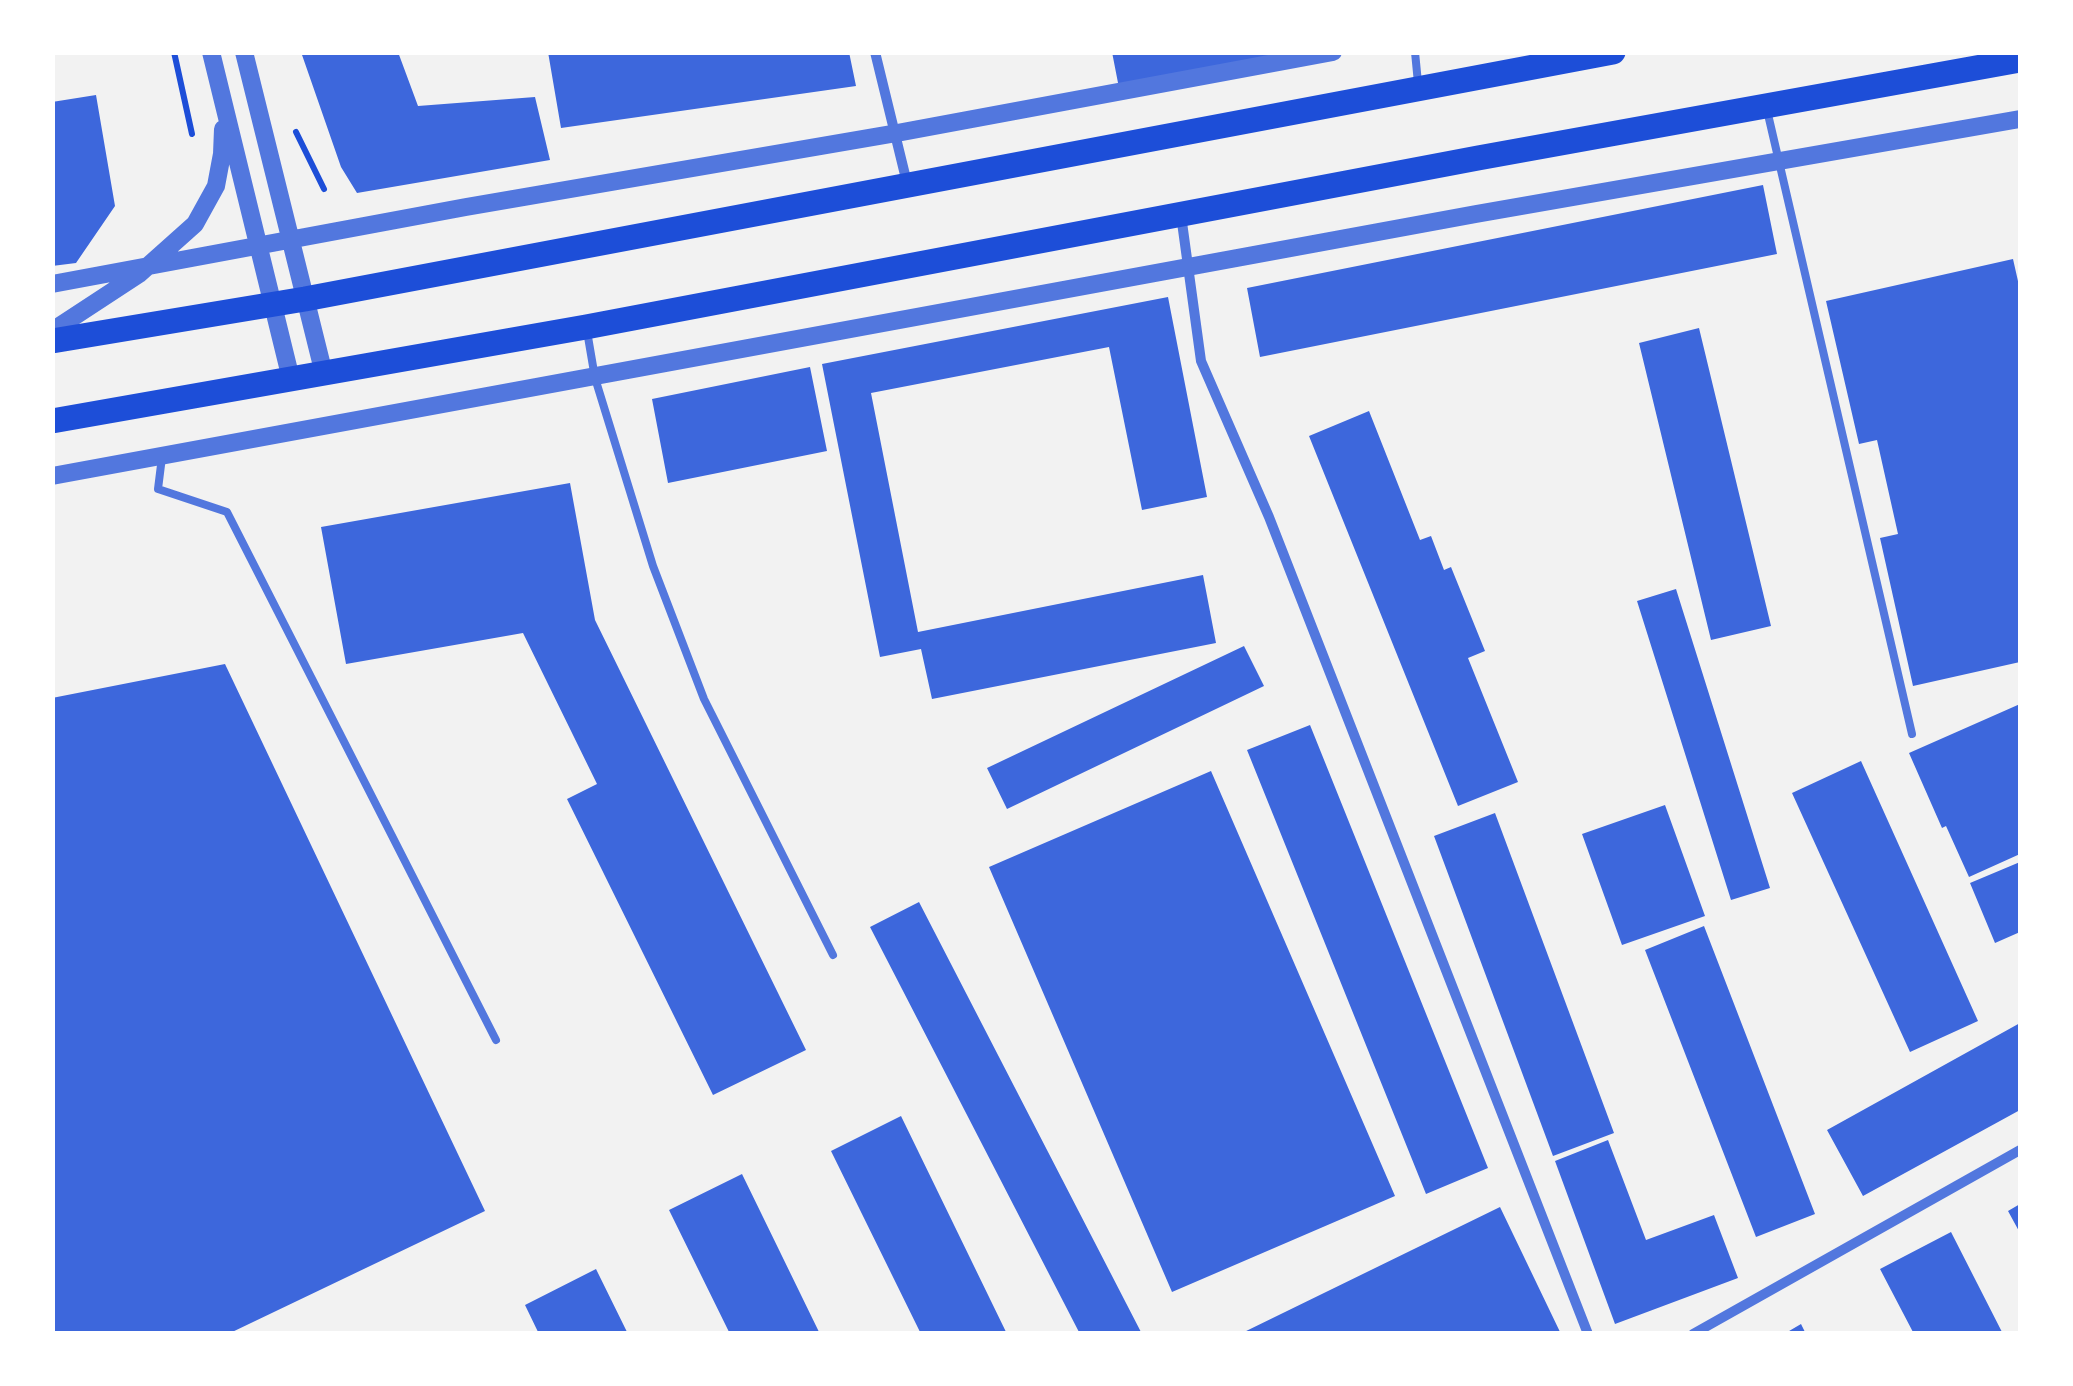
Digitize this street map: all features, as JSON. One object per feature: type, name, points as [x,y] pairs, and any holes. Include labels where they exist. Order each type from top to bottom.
[{"type":"main road","points":[[52,341],[305,299],[1613,52]]},
{"type":"main road","points":[[52,421],[586,327],[2020,60]]},
{"type":"street","points":[[211,52],[291,379]]},
{"type":"street","points":[[244,52],[324,374]]},
{"type":"street","points":[[875,52],[908,185]]},
{"type":"street","points":[[52,284],[1333,52]]},
{"type":"street","points":[[52,331],[111,295],[195,224],[216,186],[224,104]]},
{"type":"street","points":[[52,476],[2020,118]]},
{"type":"street","points":[[1181,215],[1200,361],[1269,516],[1588,1334]]},
{"type":"street","points":[[1693,1334],[2020,1150]]},
{"type":"lane","points":[[1415,52],[1418,87]]},
{"type":"lane","points":[[1766,105],[1912,734]]},
{"type":"lane","points":[[586,327],[595,378],[653,566],[704,699],[832,955]]},
{"type":"lane","points":[[162,457],[158,489],[226,512],[496,1040]]},
{"type":"path","points":[[174,52],[194,141]]},
{"type":"building","points":[[301,52],[398,52],[418,106],[535,97],[550,160],[357,193],[341,167]]},
{"type":"building","points":[[548,52],[849,52],[856,86],[561,128]]},
{"type":"building","points":[[1112,52],[1292,52],[1119,88]]},
{"type":"building","points":[[96,95],[115,206],[76,263],[52,266],[52,102]]},
{"type":"building","points":[[1763,185],[1777,254],[1260,357],[1247,288]]},
{"type":"building","points":[[2013,259],[2020,290],[2020,662],[1913,686],[1880,538],[1898,534],[1877,440],[1859,444],[1826,301]]},
{"type":"building","points":[[1168,297],[1207,497],[1142,510],[1109,347],[871,393],[918,632],[1203,575],[1216,643],[932,699],[921,649],[880,657],[822,364]]},
{"type":"building","points":[[1699,328],[1771,626],[1711,640],[1639,343]]},
{"type":"building","points":[[810,367],[827,451],[668,483],[652,399]]},
{"type":"building","points":[[1369,411],[1420,540],[1431,536],[1444,570],[1451,567],[1485,651],[1468,658],[1518,782],[1458,806],[1309,436]]},
{"type":"building","points":[[570,483],[595,620],[806,1050],[713,1095],[567,799],[597,784],[523,633],[346,664],[321,527]]},
{"type":"building","points":[[1676,589],[1770,888],[1731,900],[1637,601]]},
{"type":"building","points":[[1244,646],[1264,686],[1007,809],[987,768]]},
{"type":"building","points":[[225,664],[485,1211],[228,1334],[52,1334],[52,698]]},
{"type":"building","points":[[2020,704],[2020,854],[1969,877],[1909,753]]},
{"type":"building","points":[[1310,725],[1488,1168],[1426,1194],[1247,750]]},
{"type":"building","points":[[1861,761],[1978,1021],[1910,1052],[1792,793]]},
{"type":"building","points":[[1211,771],[1395,1196],[1172,1292],[989,867]]},
{"type":"building","points":[[1665,805],[1705,916],[1622,945],[1582,834]]},
{"type":"building","points":[[1495,813],[1614,1133],[1553,1156],[1434,836]]},
{"type":"building","points":[[2020,862],[2020,932],[1995,943],[1970,883]]},
{"type":"building","points":[[919,902],[1142,1334],[1080,1334],[870,927]]},
{"type":"building","points":[[1704,926],[1815,1214],[1756,1237],[1645,950]]},
{"type":"building","points":[[2020,1023],[2020,1110],[1863,1196],[1827,1130]]},
{"type":"building","points":[[901,1116],[1007,1334],[921,1334],[831,1151]]},
{"type":"building","points":[[1608,1140],[1646,1240],[1714,1215],[1738,1278],[1615,1324],[1555,1161]]},
{"type":"building","points":[[742,1174],[820,1334],[730,1334],[669,1210]]},
{"type":"building","points":[[2020,1204],[2020,1233],[2008,1211]]},
{"type":"building","points":[[1500,1207],[1561,1334],[1240,1334]]},
{"type":"building","points":[[1951,1232],[2003,1334],[1914,1334],[1880,1269]]},
{"type":"building","points":[[596,1269],[628,1334],[539,1334],[525,1305]]},
{"type":"building","points":[[1801,1324],[1806,1334],[1784,1334]]}]
